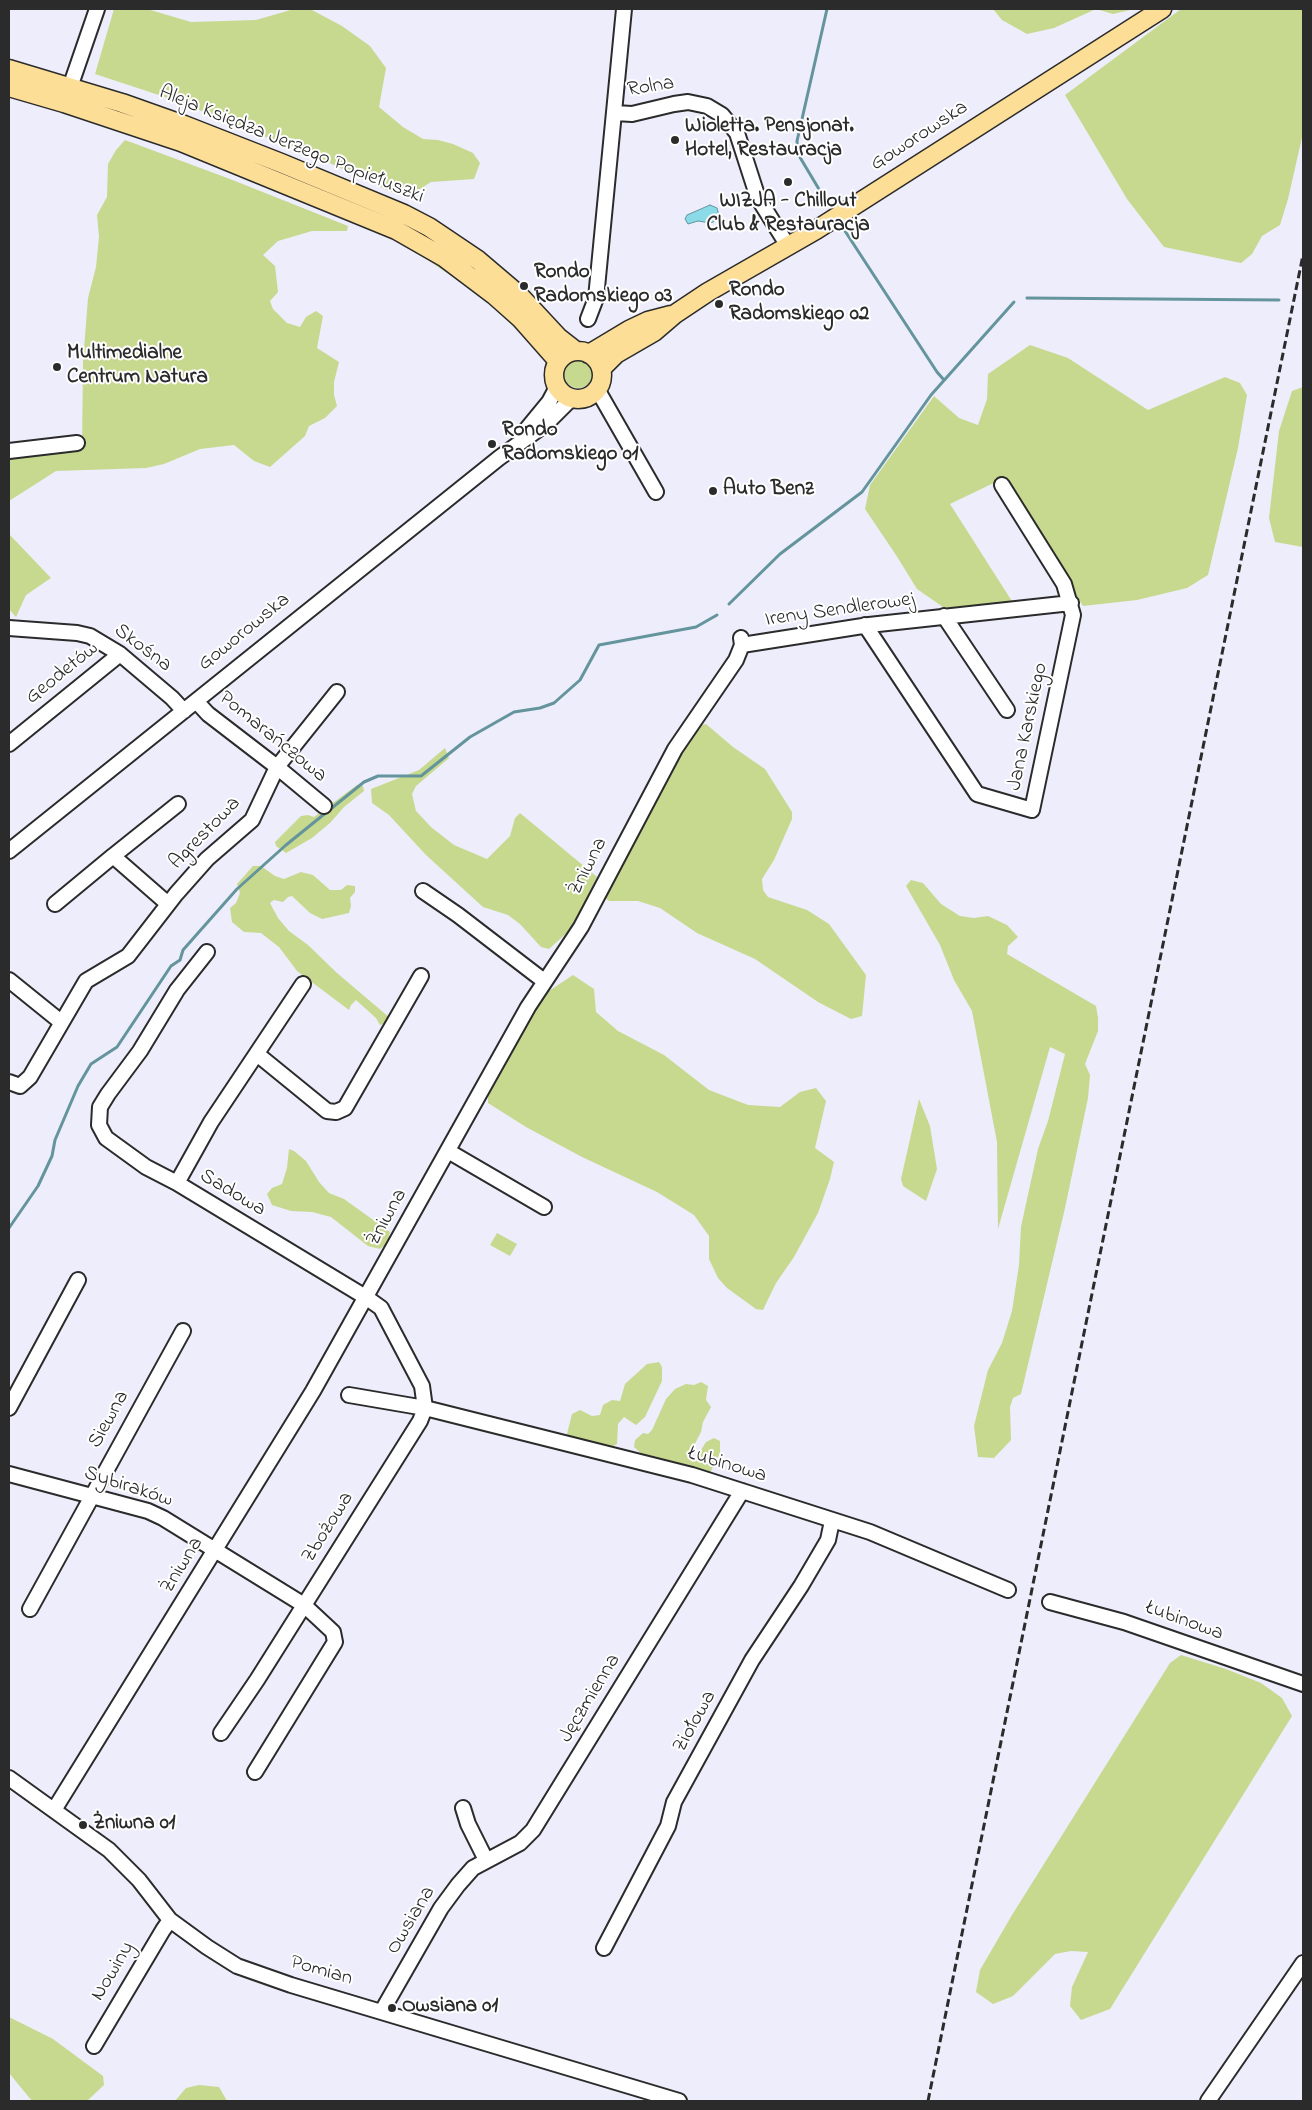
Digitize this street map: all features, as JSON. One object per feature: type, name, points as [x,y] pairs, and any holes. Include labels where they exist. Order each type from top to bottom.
[{"type":"main road","name":"Goworowska","points":[[601,369],[616,354],[654,332],[674,314],[788,246],[1162,9]]},
{"type":"main road","name":"Aleja Księdza Jerzego Popiełuszki","points":[[9,69],[396,230],[445,258],[494,295],[521,319],[558,361]]},
{"type":"main road","name":"Aleja Księdza Jerzego Popiełuszki","points":[[9,87],[68,95],[158,115],[233,143],[412,218],[437,232],[478,260],[518,294],[558,337],[582,353]]},
{"type":"main road","name":"Goworowska","points":[[582,353],[648,321],[674,314]]},
{"type":"main road","points":[[569,353],[582,353],[594,358],[601,369],[602,376],[597,389],[586,397],[572,398],[561,392],[557,387],[554,374],[558,361],[569,353]]},
{"type":"street","points":[[68,95],[97,9]]},
{"type":"street","name":"Rolna","points":[[588,319],[596,298],[624,9]]},
{"type":"street","name":"Rolna","points":[[615,113],[632,114],[688,102],[707,106],[722,115],[737,133],[758,198],[788,246]]},
{"type":"street","name":"Goworowska","points":[[510,450],[549,402],[557,387]]},
{"type":"street","points":[[597,389],[656,492]]},
{"type":"street","name":"Goworowska","points":[[9,851],[510,450],[547,423],[572,398]]},
{"type":"street","points":[[9,451],[77,443]]},
{"type":"street","points":[[1002,485],[1064,584],[1071,602]]},
{"type":"street","name":"Ireny Sendlerowej","points":[[741,642],[865,625],[1071,602]]},
{"type":"street","name":"Jana Karskiego","points":[[865,625],[978,794],[1032,810],[1073,615],[1071,602]]},
{"type":"street","name":"Ireny Sendlerowej","points":[[944,616],[1007,710]]},
{"type":"street","name":"Skośna","points":[[9,628],[77,633],[102,642],[120,654],[172,698],[184,711]]},
{"type":"street","name":"Żniwna","points":[[54,1810],[216,1551],[313,1391],[544,982],[581,927],[675,749],[720,686],[736,660],[741,642]]},
{"type":"street","name":"Geodetów","points":[[9,744],[120,654]]},
{"type":"street","name":"Agrestowa","points":[[11,1084],[23,1084],[30,1077],[86,981],[128,956],[168,904],[207,859],[252,820],[276,767],[338,692]]},
{"type":"street","name":"Pomarańczowa","points":[[196,701],[208,714],[324,806]]},
{"type":"street","name":"Agrestowa","points":[[55,904],[178,804]]},
{"type":"street","name":"Agrestowa","points":[[113,856],[168,904]]},
{"type":"street","points":[[423,891],[458,915],[544,982]]},
{"type":"street","name":"Sadowa","points":[[207,952],[177,990],[140,1051],[100,1107],[99,1125],[106,1138],[146,1167],[177,1183],[200,1199],[367,1298],[384,1313],[422,1386],[425,1408]]},
{"type":"street","points":[[257,1054],[327,1111],[336,1112],[344,1108],[421,976]]},
{"type":"street","points":[[9,980],[61,1022]]},
{"type":"street","points":[[177,1183],[210,1122],[302,984]]},
{"type":"street","points":[[448,1151],[544,1207]]},
{"type":"street","points":[[9,1408],[78,1280]]},
{"type":"street","name":"Siewna","points":[[30,1609],[183,1331]]},
{"type":"street","points":[[349,1395],[425,1408]]},
{"type":"street","name":"Łubinowa","points":[[425,1408],[637,1460],[742,1491],[870,1532],[1008,1590]]},
{"type":"street","name":"Zbożowa","points":[[221,1733],[257,1680],[420,1421],[425,1408]]},
{"type":"street","name":"Sybiraków","points":[[9,1474],[148,1512],[163,1518],[304,1605],[333,1632],[336,1642],[255,1772]]},
{"type":"street","name":"Jęczmienna","points":[[486,1860],[520,1843],[533,1830],[742,1491]]},
{"type":"street","name":"Ziołowa","points":[[604,1948],[668,1826],[674,1802],[752,1660],[801,1586],[828,1540],[832,1521]]},
{"type":"street","name":"Łubinowa","points":[[1050,1602],[1124,1622],[1302,1682]]},
{"type":"street","name":"Pomian","points":[[9,1778],[119,1860],[139,1880],[170,1920],[237,1966],[291,1985],[679,2101]]},
{"type":"street","points":[[463,1808],[468,1824],[486,1860]]},
{"type":"street","name":"Owsiana","points":[[382,2011],[441,1908],[473,1868],[486,1860]]},
{"type":"street","name":"Nowiny","points":[[94,2046],[170,1920]]},
{"type":"street","points":[[1208,2101],[1303,1963]]},
{"type":"green space","points":[[114,9],[147,9],[191,22],[256,20],[294,9],[310,9],[342,26],[370,46],[386,68],[379,107],[403,127],[423,139],[453,144],[473,153],[480,163],[474,179],[431,182],[420,189],[391,192],[294,146],[281,145],[254,131],[224,121],[186,104],[95,74]]},
{"type":"green space","points":[[993,9],[1096,9],[1054,28],[1027,34],[1002,20]]},
{"type":"green space","points":[[1096,9],[1134,9],[1113,14]]},
{"type":"green space","points":[[1181,9],[1303,9],[1303,133],[1288,199],[1280,225],[1262,236],[1252,254],[1241,263],[1164,247],[1127,199],[1065,95]]},
{"type":"green space","points":[[125,140],[348,226],[347,231],[312,231],[278,241],[263,255],[275,266],[278,292],[270,301],[273,309],[287,323],[300,327],[306,317],[316,311],[323,316],[317,348],[339,362],[334,382],[334,395],[337,406],[325,418],[309,426],[305,436],[270,467],[254,461],[234,445],[200,449],[164,464],[146,468],[56,471],[9,501],[9,455],[82,449],[83,362],[88,298],[96,267],[99,237],[97,215],[107,197],[108,164],[116,150]]},
{"type":"green space","points":[[353,218],[421,252],[482,292],[540,345],[536,348],[480,295],[420,255],[393,239],[353,221]]},
{"type":"green space","points":[[1030,345],[1068,358],[1148,410],[1225,377],[1240,383],[1247,395],[1238,448],[1208,575],[1187,588],[1137,600],[1083,606],[1002,479],[950,504],[1015,606],[968,616],[943,607],[917,589],[865,509],[870,485],[934,396],[959,418],[978,425],[987,399],[988,374]]},
{"type":"green space","points":[[578,360],[588,364],[592,374],[588,384],[578,388],[568,384],[564,374],[568,364]]},
{"type":"green space","points":[[1303,387],[1303,547],[1275,542],[1269,518],[1279,431],[1292,391]]},
{"type":"green space","points":[[9,534],[51,578],[26,595],[16,617],[9,609]]},
{"type":"green space","points":[[706,724],[733,747],[765,769],[792,812],[792,819],[774,860],[762,879],[763,890],[768,897],[807,910],[829,924],[866,975],[862,1016],[851,1019],[818,1002],[755,959],[697,933],[660,908],[638,901],[609,901],[601,894],[694,727]]},
{"type":"green space","points":[[445,748],[449,758],[416,786],[412,794],[416,811],[431,827],[454,845],[487,859],[510,836],[515,818],[520,813],[597,877],[571,929],[549,949],[541,947],[520,924],[508,915],[483,907],[426,855],[389,815],[372,803],[371,789],[419,770]]},
{"type":"green space","points":[[357,785],[363,786],[364,791],[344,807],[330,823],[312,838],[286,853],[276,846],[275,842],[301,816],[308,815],[314,817]]},
{"type":"green space","points":[[253,866],[261,866],[275,876],[284,879],[301,872],[313,875],[330,890],[341,890],[347,885],[355,886],[355,892],[350,898],[351,906],[349,913],[322,919],[310,913],[292,896],[283,902],[274,900],[270,903],[278,918],[289,931],[308,945],[337,973],[390,1018],[386,1023],[380,1025],[376,1018],[356,1000],[349,1010],[297,971],[279,947],[261,933],[244,932],[232,922],[230,908],[236,903],[240,893],[237,884]]},
{"type":"green space","points":[[911,880],[923,883],[941,904],[960,916],[974,918],[988,916],[1007,925],[1018,937],[1008,946],[1007,954],[1096,1006],[1098,1018],[1098,1031],[1085,1064],[1090,1075],[1088,1098],[1065,1208],[1021,1394],[1013,1398],[1010,1407],[1011,1440],[994,1458],[978,1457],[974,1426],[988,1370],[1002,1343],[1012,1311],[1019,1265],[1021,1227],[1038,1149],[1048,1121],[1065,1054],[1050,1047],[998,1229],[997,1142],[972,1011],[954,980],[940,945],[906,886]]},
{"type":"green space","points":[[573,975],[594,989],[596,1012],[618,1031],[664,1055],[709,1090],[748,1105],[780,1107],[800,1092],[816,1088],[826,1101],[815,1148],[834,1162],[830,1179],[818,1213],[794,1257],[776,1283],[763,1310],[756,1309],[727,1288],[718,1278],[709,1259],[709,1236],[694,1215],[657,1192],[582,1157],[526,1127],[488,1103],[488,1091],[534,1010],[546,993]]},
{"type":"green space","points":[[919,1099],[930,1126],[937,1169],[926,1201],[903,1186],[901,1179]]},
{"type":"green space","points":[[289,1149],[306,1161],[319,1182],[329,1193],[344,1199],[390,1232],[387,1243],[380,1249],[368,1246],[331,1217],[312,1212],[291,1211],[272,1205],[267,1194],[272,1188],[282,1184],[287,1168]]},
{"type":"green space","points":[[497,1233],[517,1244],[510,1256],[490,1245]]},
{"type":"green space","points":[[659,1362],[662,1367],[662,1381],[645,1417],[636,1425],[624,1417],[618,1424],[617,1444],[611,1447],[599,1446],[569,1437],[567,1434],[572,1414],[580,1410],[592,1416],[600,1415],[603,1405],[612,1400],[620,1401],[625,1384],[647,1364]]},
{"type":"green space","points":[[701,1382],[708,1386],[706,1400],[711,1407],[689,1455],[692,1462],[698,1459],[706,1442],[714,1438],[720,1441],[720,1453],[710,1473],[643,1455],[634,1447],[635,1440],[643,1433],[648,1434],[652,1430],[666,1399],[675,1389],[686,1384],[694,1385]]},
{"type":"green space","points":[[1181,1655],[1226,1669],[1261,1683],[1282,1698],[1292,1716],[1110,2009],[1081,2020],[1070,2006],[1072,1987],[1088,1952],[1071,1951],[1055,1954],[1013,1996],[993,2004],[976,1992],[980,1970],[1012,1915],[1170,1663]]},
{"type":"green space","points":[[9,2017],[53,2039],[103,2076],[104,2085],[87,2101],[32,2101],[9,2073]]},
{"type":"green space","points":[[199,2085],[219,2087],[227,2101],[175,2101],[186,2088]]},
{"type":"water","points":[[710,205],[717,208],[719,215],[716,221],[710,223],[698,221],[688,224],[685,219],[687,215]]},
{"type":"waterway","points":[[827,9],[797,141],[798,154],[829,206]]},
{"type":"waterway","points":[[845,231],[944,380]]},
{"type":"waterway","points":[[1027,298],[1279,300]]},
{"type":"waterway","points":[[729,604],[780,554],[862,492],[931,395],[1014,302]]},
{"type":"waterway","points":[[9,1228],[38,1186],[52,1156],[55,1140],[78,1086],[91,1064],[117,1047],[171,966],[180,960],[183,950],[237,889],[286,845],[364,782],[378,776],[421,776],[470,737],[514,712],[540,708],[554,703],[580,680],[599,645],[696,627],[717,615]]},
{"type":"railway","points":[[928,2101],[1303,255]]},
{"type":"place","name":"Wioletta. Pensjonat. Hotel, Restauracja","points":[[675,140]]},
{"type":"place","name":"WIZJA - Chillout Club & Restauracja","points":[[788,182]]},
{"type":"place","name":"Rondo Radomskiego 03","points":[[524,286]]},
{"type":"place","name":"Rondo Radomskiego 02","points":[[719,304]]},
{"type":"place","name":"Multimedialne Centrum Natura","points":[[57,367]]},
{"type":"place","name":"Rondo Radomskiego 01","points":[[492,444]]},
{"type":"place","name":"Auto Benz","points":[[713,491]]},
{"type":"place","name":"Żniwna 01","points":[[83,1825]]},
{"type":"place","name":"Owsiana 01","points":[[392,2008]]}]
